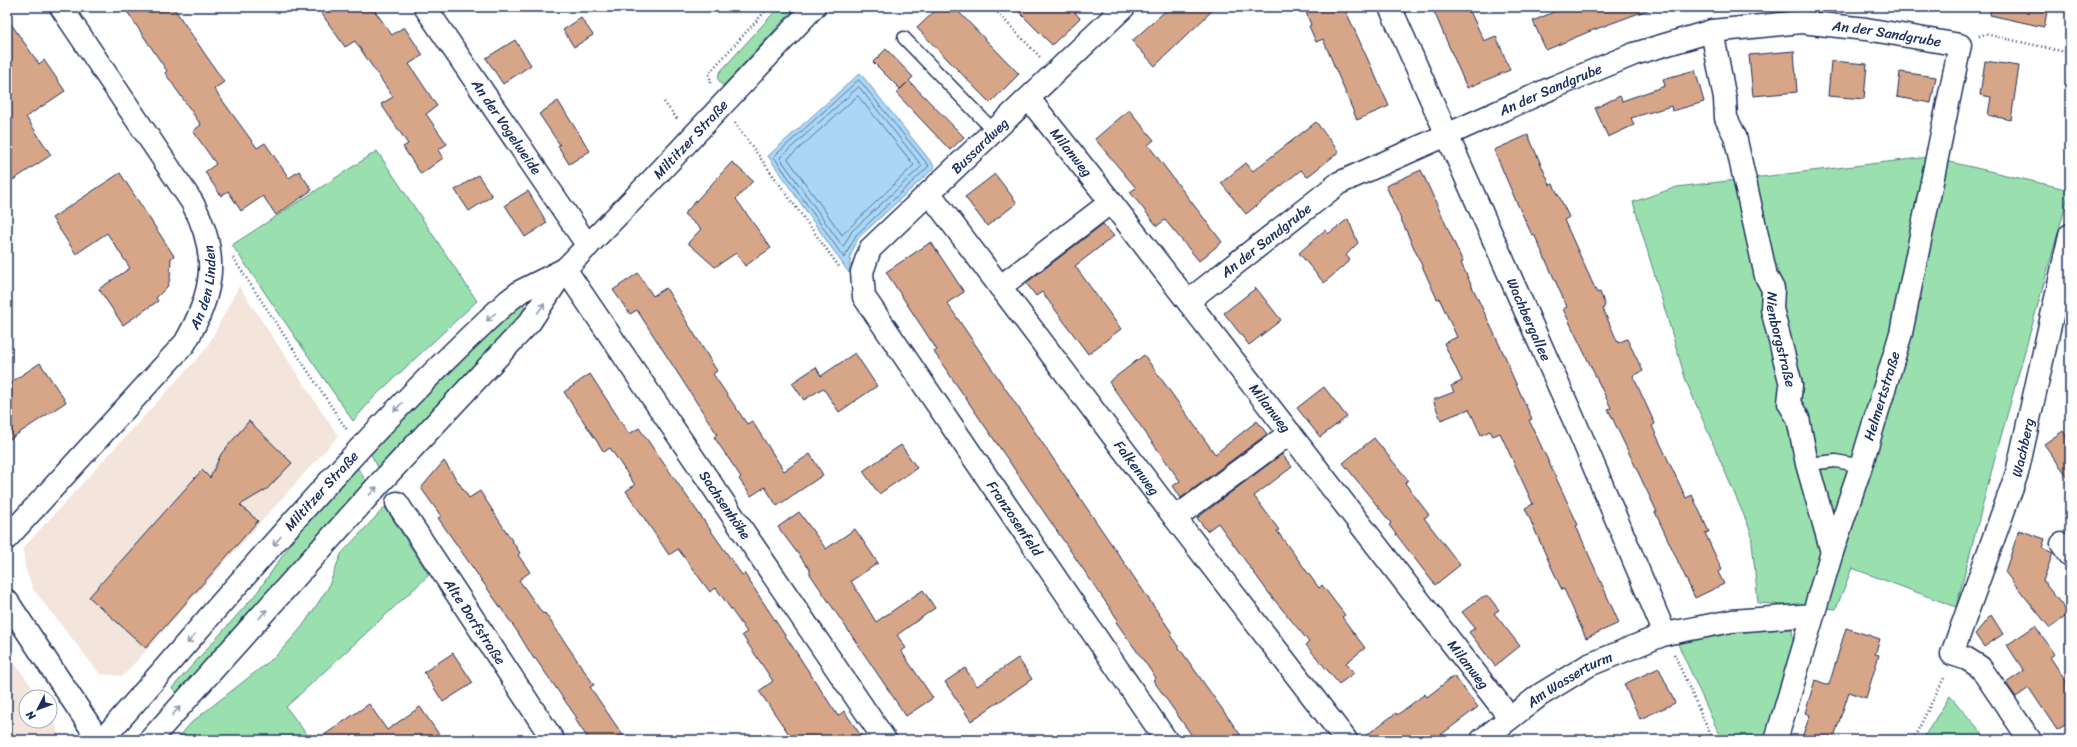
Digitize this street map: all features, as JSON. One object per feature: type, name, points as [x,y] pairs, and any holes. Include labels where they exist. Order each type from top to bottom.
[{"type":"street","name":"An den Linden","points":[[7,538],[185,343],[196,325],[205,301],[211,276],[211,255],[208,239],[202,221],[192,202],[60,7]]},
{"type":"street","name":"An der Vogelweide","points":[[425,7],[588,246]]},
{"type":"street","name":"Miltitzer Straße","points":[[150,740],[380,484],[530,322],[565,269],[814,7]]},
{"type":"street","name":"Bussardweg","points":[[864,294],[862,272],[870,249],[930,194],[1124,7]]},
{"type":"street","name":"Wachbergallee","points":[[1390,7],[1582,438],[1665,634]]},
{"type":"street","name":"An der Sandgrube","points":[[1188,300],[1339,183],[1554,87],[1634,54],[1712,31],[1801,22],[1866,29],[1960,45]]},
{"type":"street","name":"Nienborgstraße","points":[[1712,31],[1725,99],[1726,118],[1735,136],[1766,276],[1773,289],[1772,310],[1791,385],[1789,403],[1798,418],[1807,464],[1832,552]]},
{"type":"street","name":"Helmertstraße","points":[[1776,740],[1832,552],[1861,466],[1901,333],[1960,45]]},
{"type":"street","name":"Milanweg","points":[[1029,99],[1112,202],[1510,718]]},
{"type":"street","name":"Falkenweg","points":[[930,194],[1175,518],[1346,740]]},
{"type":"street","points":[[1000,287],[1112,202]]},
{"type":"street","name":"Wachberg","points":[[1952,654],[2017,473],[2070,234]]},
{"type":"street","name":"Miltitzer Straße","points":[[100,740],[358,448],[404,400],[508,301],[521,292],[565,269]]},
{"type":"street","name":"Sachsenhöhe","points":[[565,269],[884,740]]},
{"type":"street","name":"Franzosenfeld","points":[[864,294],[1166,740]]},
{"type":"street","points":[[1175,518],[1290,433]]},
{"type":"street","name":"Alte Dorfstraße","points":[[396,503],[553,740]]},
{"type":"street","points":[[7,601],[100,740]]},
{"type":"street","name":"Am Wasserturm","points":[[1482,740],[1540,696],[1589,665],[1665,634],[1732,621],[1813,614]]},
{"type":"street","points":[[1952,654],[1967,659],[1980,667],[2030,740]]},
{"type":"lane","points":[[904,38],[995,132]]},
{"type":"lane","points":[[1807,464],[1836,461],[1861,466]]},
{"type":"path","points":[[992,7],[1055,73]]},
{"type":"path","points":[[1960,45],[1985,34],[2070,53]]},
{"type":"path","points":[[722,104],[852,284],[864,294]]},
{"type":"path","points":[[208,239],[226,248],[265,304],[358,448]]},
{"type":"path","points":[[1665,634],[1713,740]]},
{"type":"path","points":[[1913,740],[1944,680],[1952,654]]},
{"type":"shaded area","points":[[239,286],[338,436],[123,676],[100,674],[33,589],[25,567],[23,548],[206,349]]},
{"type":"shaded area","points":[[7,652],[33,689],[18,689],[18,729],[57,729],[59,740],[7,740]]},
{"type":"green space","points":[[779,7],[796,7],[723,86],[718,79],[719,73]]},
{"type":"green space","points":[[377,151],[477,301],[375,396],[353,421],[232,245]]},
{"type":"green space","points":[[1929,157],[2070,190],[1995,458],[1956,607],[1852,568],[1836,609],[1758,603],[1751,532],[1686,381],[1633,202],[1677,187]]},
{"type":"green space","points":[[518,300],[531,312],[378,467],[370,453]]},
{"type":"green space","points":[[357,467],[366,481],[178,693],[172,688],[256,594],[301,529]]},
{"type":"green space","points":[[385,507],[429,575],[286,707],[311,740],[176,740],[192,722],[276,656],[302,627],[328,588],[341,554]]},
{"type":"green space","points":[[1792,629],[1794,651],[1766,740],[1722,740],[1678,644],[1735,633]]},
{"type":"green space","points":[[1950,696],[1988,740],[1922,740]]},
{"type":"water","points":[[860,73],[935,167],[858,238],[851,254],[849,273],[768,156]]},
{"type":"building","points":[[124,7],[173,7],[224,82],[214,89],[257,148],[265,143],[289,178],[299,171],[312,190],[276,215],[263,196],[241,211],[228,191],[221,196],[205,172],[216,164],[193,131],[201,125],[165,73],[167,71]]},
{"type":"building","points":[[317,7],[372,7],[392,35],[404,27],[423,55],[409,64],[437,106],[426,114],[447,144],[438,150],[443,158],[421,174],[403,147],[408,144],[381,104],[393,97],[355,41],[345,47]]},
{"type":"building","points":[[939,7],[954,7],[1019,74],[990,103],[917,28]]},
{"type":"building","points":[[1014,7],[1070,7],[1080,18],[1052,45]]},
{"type":"building","points":[[1170,7],[1216,7],[1155,66],[1132,41]]},
{"type":"building","points":[[1304,7],[1344,7],[1389,106],[1357,120],[1323,39],[1316,42],[1309,26],[1311,25]]},
{"type":"building","points":[[1432,7],[1468,7],[1484,41],[1496,36],[1510,70],[1467,88]]},
{"type":"building","points":[[1565,7],[1650,7],[1650,9],[1588,32],[1546,50],[1533,21]]},
{"type":"building","points":[[1991,7],[2048,7],[2044,27],[1990,15]]},
{"type":"building","points":[[7,18],[39,64],[44,60],[65,91],[26,117],[51,155],[13,180],[7,171]]},
{"type":"building","points":[[581,18],[593,35],[574,47],[563,30]]},
{"type":"building","points":[[515,40],[531,65],[503,84],[486,58]]},
{"type":"building","points":[[886,49],[913,77],[909,81],[964,137],[950,150],[896,93],[907,83],[900,89],[873,62]]},
{"type":"building","points":[[1794,51],[1797,92],[1753,96],[1749,55]]},
{"type":"building","points":[[1831,61],[1867,64],[1864,99],[1828,96]]},
{"type":"building","points":[[1985,61],[2019,66],[2011,120],[1988,115],[1991,97],[1980,95]]},
{"type":"building","points":[[1695,70],[1704,102],[1672,111],[1671,106],[1631,118],[1634,125],[1608,137],[1595,108],[1620,96],[1622,101],[1665,86],[1663,79]]},
{"type":"building","points":[[1900,72],[1936,77],[1931,103],[1897,97]]},
{"type":"building","points":[[558,101],[590,151],[569,164],[558,146],[560,145],[539,114]]},
{"type":"building","points":[[1129,110],[1154,140],[1148,145],[1222,242],[1199,261],[1165,220],[1157,226],[1130,192],[1136,188],[1095,139]]},
{"type":"building","points":[[1316,122],[1339,152],[1307,177],[1301,170],[1246,214],[1221,183],[1246,163],[1253,171]]},
{"type":"building","points":[[1528,135],[1550,185],[1553,184],[1569,217],[1564,220],[1597,293],[1600,292],[1605,305],[1603,309],[1618,343],[1627,339],[1643,371],[1633,376],[1655,424],[1652,426],[1686,498],[1692,495],[1709,532],[1705,533],[1722,570],[1718,572],[1724,584],[1695,598],[1655,512],[1657,512],[1608,409],[1611,408],[1563,309],[1567,307],[1534,234],[1532,235],[1516,201],[1494,150]]},
{"type":"building","points":[[732,162],[753,181],[736,199],[771,248],[745,266],[736,253],[715,267],[688,243],[701,229],[684,214]]},
{"type":"building","points":[[1421,170],[1463,262],[1461,263],[1509,365],[1508,366],[1532,419],[1529,420],[1578,525],[1576,526],[1619,623],[1586,638],[1564,589],[1562,590],[1525,508],[1533,504],[1500,433],[1493,436],[1490,431],[1481,435],[1469,409],[1441,420],[1433,400],[1454,392],[1451,386],[1462,381],[1444,343],[1457,337],[1439,298],[1437,299],[1386,186]]},
{"type":"building","points":[[120,173],[174,256],[171,258],[170,279],[167,287],[156,298],[158,301],[123,325],[99,289],[130,268],[107,233],[76,254],[52,218]]},
{"type":"building","points":[[995,174],[1017,203],[987,226],[965,197]]},
{"type":"building","points":[[478,175],[492,196],[469,211],[455,190]]},
{"type":"building","points":[[528,191],[547,223],[525,237],[505,205]]},
{"type":"building","points":[[1348,219],[1358,243],[1346,255],[1350,260],[1324,283],[1299,253],[1325,230],[1328,234]]},
{"type":"building","points":[[1103,224],[1114,236],[1075,266],[1121,329],[1088,354],[1042,292],[1036,296],[1026,283]]},
{"type":"building","points":[[931,242],[964,292],[947,303],[1172,633],[1170,635],[1244,740],[1195,740],[1153,680],[1156,678],[1116,622],[1118,620],[934,352],[937,350],[886,272]]},
{"type":"building","points":[[638,273],[653,296],[666,288],[717,371],[713,374],[747,424],[752,421],[784,471],[810,454],[823,475],[777,506],[765,487],[751,496],[739,479],[741,477],[714,437],[717,434],[637,310],[630,314],[613,290]]},
{"type":"building","points":[[1256,288],[1281,320],[1249,345],[1224,313]]},
{"type":"building","points":[[855,353],[877,386],[839,412],[823,388],[804,400],[792,383],[816,367],[821,376]]},
{"type":"building","points":[[1144,355],[1215,454],[1257,421],[1267,434],[1181,498],[1173,486],[1180,481],[1109,382]]},
{"type":"building","points":[[40,363],[66,402],[7,441],[7,385]]},
{"type":"building","points":[[590,374],[629,434],[639,428],[742,575],[744,573],[838,716],[844,711],[864,740],[793,740],[759,691],[773,681],[742,635],[747,632],[716,588],[710,592],[678,549],[669,555],[626,491],[635,485],[610,448],[604,452],[564,392]]},
{"type":"building","points":[[1324,387],[1347,417],[1320,437],[1297,408]]},
{"type":"building","points":[[249,421],[292,463],[267,489],[240,505],[258,521],[146,648],[89,597],[202,470],[210,478],[221,454]]},
{"type":"building","points":[[2063,431],[2070,442],[2070,480],[2044,444]]},
{"type":"building","points":[[1374,438],[1408,480],[1405,483],[1429,515],[1424,518],[1460,565],[1435,585],[1389,525],[1391,523],[1343,463]]},
{"type":"building","points":[[901,445],[917,468],[879,494],[863,471]]},
{"type":"building","points":[[1282,454],[1292,467],[1254,496],[1279,530],[1277,531],[1319,588],[1322,585],[1345,615],[1342,617],[1365,648],[1346,663],[1354,673],[1339,684],[1306,645],[1309,642],[1268,592],[1218,523],[1207,531],[1197,518]]},
{"type":"building","points":[[444,461],[469,498],[480,491],[520,553],[518,555],[530,572],[519,580],[543,614],[545,613],[594,685],[590,687],[626,740],[589,740],[575,719],[577,718],[535,658],[534,659],[517,631],[438,518],[441,516],[421,488]]},
{"type":"building","points":[[799,512],[826,549],[855,529],[878,563],[851,581],[876,622],[923,590],[935,608],[897,635],[906,648],[901,651],[933,698],[906,716],[810,574],[810,570],[778,527]]},
{"type":"building","points":[[2019,530],[2045,539],[2042,548],[2053,553],[2043,581],[2069,614],[2050,628],[2005,572]]},
{"type":"building","points":[[1482,597],[1489,597],[1499,610],[1494,613],[1520,646],[1495,666],[1469,632],[1475,628],[1462,612]]},
{"type":"building","points":[[1991,615],[2003,634],[1984,647],[1975,634]]},
{"type":"building","points":[[2035,626],[2055,654],[2050,657],[2070,687],[2070,722],[2057,730],[2029,688],[2016,697],[2006,683],[2024,671],[2007,645]]},
{"type":"building","points":[[1846,628],[1880,639],[1875,654],[1879,655],[1866,698],[1849,692],[1833,740],[1801,740],[1810,715],[1805,713],[1815,680],[1829,685]]},
{"type":"building","points":[[453,653],[473,683],[443,702],[424,672]]},
{"type":"building","points":[[1018,658],[1032,679],[971,721],[945,682],[965,668],[977,686]]},
{"type":"building","points":[[1659,668],[1675,703],[1640,719],[1624,684]]},
{"type":"building","points":[[1454,676],[1478,707],[1434,740],[1360,740],[1396,713],[1397,715],[1425,694],[1427,697]]},
{"type":"building","points":[[369,704],[387,730],[420,707],[443,740],[317,740]]}]
